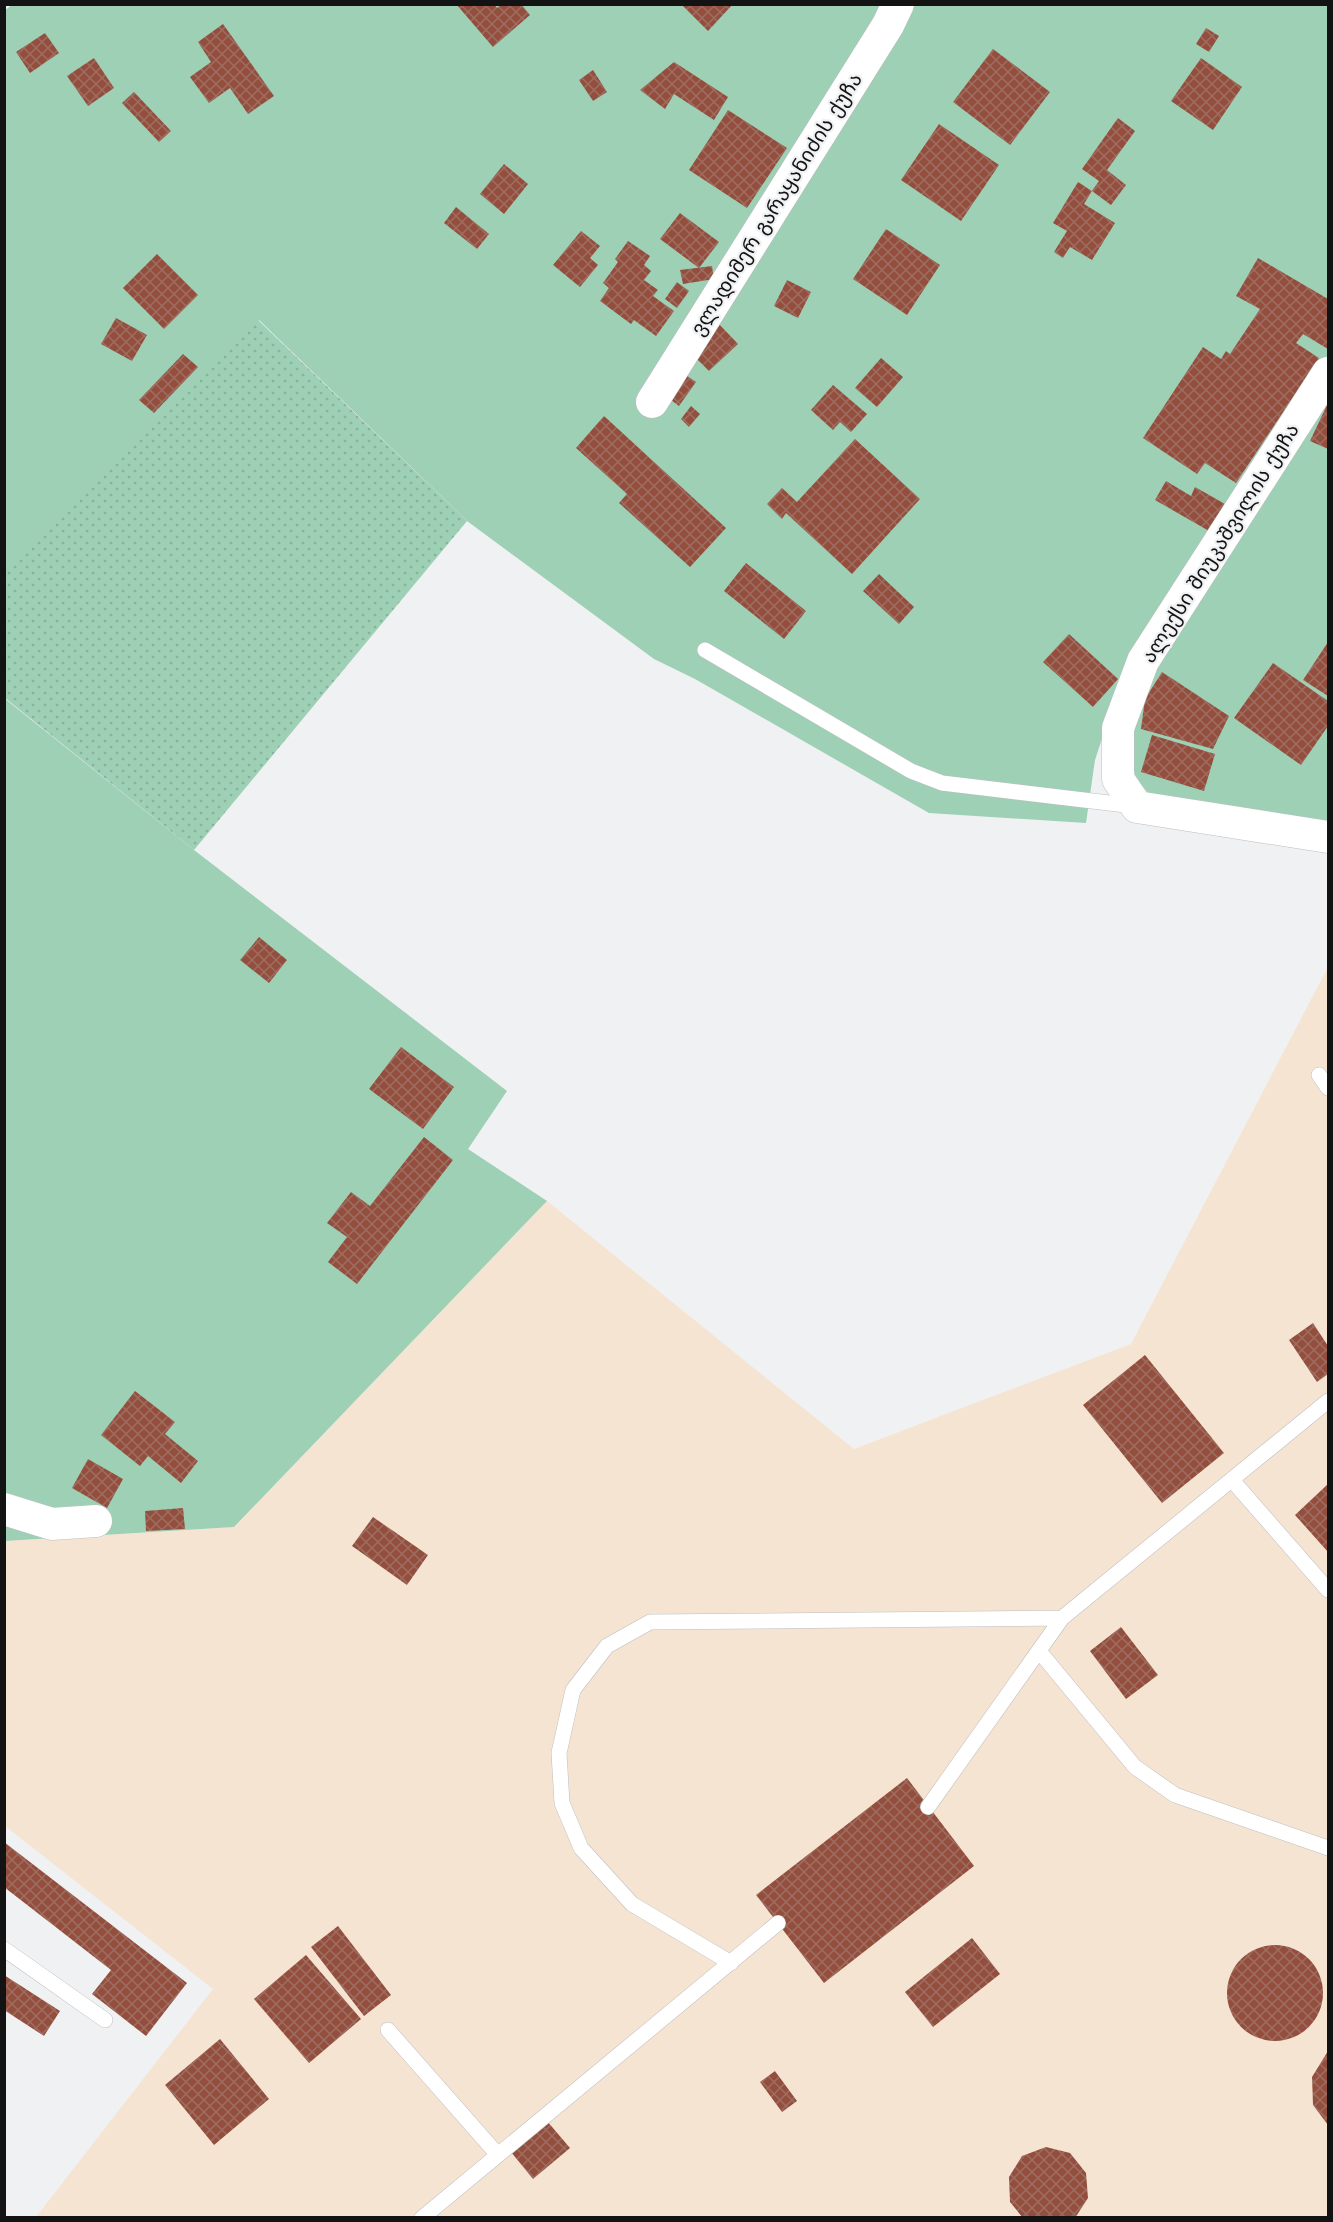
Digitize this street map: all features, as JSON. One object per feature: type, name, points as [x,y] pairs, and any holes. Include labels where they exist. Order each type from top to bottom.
[{"type":"street","name":"ვლადიმერ გარაყანიძის ქუჩა","points":[[652,402],[882,35],[898,4]]},
{"type":"street","name":"ალექსი შიუკაშვილის ქუჩა","points":[[1137,807],[1118,779],[1118,728],[1143,661],[1329,373]]},
{"type":"street","points":[[1137,807],[1329,837]]},
{"type":"street","points":[[4,1509],[52,1524],[96,1521]]},
{"type":"lane","points":[[705,650],[911,771],[942,783],[1137,807]]},
{"type":"lane","points":[[1319,1075],[1329,1088]]},
{"type":"lane","points":[[928,1807],[1062,1618],[1329,1401]]},
{"type":"lane","points":[[1232,1480],[1329,1590]]},
{"type":"lane","points":[[731,1963],[632,1904],[581,1848],[562,1803],[559,1753],[573,1690],[607,1646],[651,1622],[1062,1618]]},
{"type":"lane","points":[[1039,1652],[1135,1767],[1175,1795],[1329,1848]]},
{"type":"lane","points":[[422,2217],[778,1923]]},
{"type":"lane","points":[[4,1948],[105,2020]]},
{"type":"lane","points":[[388,2030],[498,2155]]},
{"type":"shaded area","points":[[1328,967],[1328,2217],[36,2217],[213,1989],[5,1826],[4,1541],[234,1527],[547,1201],[854,1449],[1131,1344]]},
{"type":"green space","points":[[13,4],[1328,5],[1328,355],[1120,683],[1095,760],[1086,823],[929,813],[695,679],[654,659],[467,521],[259,320],[5,574],[4,11]]},
{"type":"green space","points":[[258,320],[467,521],[194,850],[5,698],[4,574]]},
{"type":"green space","points":[[1328,401],[1328,822],[1148,793],[1135,777],[1132,753],[1138,695]]},
{"type":"green space","points":[[4,698],[194,850],[507,1091],[468,1149],[547,1201],[234,1527],[5,1541]]},
{"type":"building","points":[[456,4],[494,4],[497,8],[502,4],[521,4],[530,15],[493,47]]},
{"type":"building","points":[[681,4],[733,4],[708,31]]},
{"type":"building","points":[[223,24],[274,96],[248,114],[230,88],[209,103],[190,77],[211,62],[198,42]]},
{"type":"building","points":[[1206,28],[1219,36],[1209,52],[1196,44]]},
{"type":"building","points":[[45,33],[59,53],[30,73],[16,52]]},
{"type":"building","points":[[993,49],[1050,92],[1010,145],[953,102]]},
{"type":"building","points":[[94,58],[114,88],[88,106],[67,76]]},
{"type":"building","points":[[1201,58],[1242,87],[1213,130],[1171,101]]},
{"type":"building","points":[[674,62],[728,97],[714,120],[674,94],[665,109],[640,90]]},
{"type":"building","points":[[593,70],[607,92],[593,101],[579,80]]},
{"type":"building","points":[[134,92],[171,131],[159,142],[122,103]]},
{"type":"building","points":[[728,110],[787,148],[747,208],[689,170]]},
{"type":"building","points":[[1118,118],[1135,131],[1107,170],[1126,185],[1111,205],[1092,191],[1099,181],[1082,169]]},
{"type":"building","points":[[939,124],[999,165],[961,221],[901,180]]},
{"type":"building","points":[[504,164],[528,184],[504,214],[480,194]]},
{"type":"building","points":[[1078,182],[1092,191],[1084,204],[1115,223],[1092,260],[1070,247],[1063,258],[1054,252],[1067,231],[1053,223]]},
{"type":"building","points":[[456,207],[489,234],[477,249],[444,223]]},
{"type":"building","points":[[680,213],[719,242],[699,268],[660,239]]},
{"type":"building","points":[[886,229],[940,265],[907,315],[853,279]]},
{"type":"building","points":[[581,231],[600,246],[590,258],[598,265],[580,287],[553,265]]},
{"type":"building","points":[[628,241],[650,256],[644,265],[651,271],[644,280],[658,290],[653,296],[674,311],[656,336],[634,320],[631,324],[600,301],[609,288],[603,283],[618,262],[615,259]]},
{"type":"building","points":[[157,254],[198,295],[164,329],[123,288]]},
{"type":"building","points":[[1258,258],[1328,299],[1328,349],[1303,334],[1296,343],[1319,358],[1236,483],[1205,463],[1197,474],[1143,438],[1203,347],[1221,359],[1226,351],[1230,354],[1260,309],[1236,296]]},
{"type":"building","points":[[712,266],[714,279],[683,284],[680,270]]},
{"type":"building","points":[[787,280],[811,292],[798,318],[774,306]]},
{"type":"building","points":[[677,282],[689,291],[677,308],[665,299]]},
{"type":"building","points":[[116,318],[147,335],[132,361],[101,344]]},
{"type":"building","points":[[719,324],[738,344],[709,371],[690,352]]},
{"type":"building","points":[[183,354],[198,367],[154,413],[139,400]]},
{"type":"building","points":[[881,358],[903,377],[877,407],[855,388]]},
{"type":"building","points":[[683,373],[696,382],[679,406],[667,397]]},
{"type":"building","points":[[833,385],[867,414],[851,432],[840,422],[833,430],[811,410]]},
{"type":"building","points":[[1328,403],[1328,449],[1310,441]]},
{"type":"building","points":[[691,406],[700,414],[689,427],[681,419]]},
{"type":"building","points":[[604,416],[726,528],[690,567],[619,503],[627,494],[576,448]]},
{"type":"building","points":[[855,439],[920,499],[852,574],[786,513],[782,519],[767,504],[782,488],[797,502]]},
{"type":"building","points":[[1166,481],[1191,496],[1195,487],[1225,504],[1209,531],[1155,500]]},
{"type":"building","points":[[746,563],[806,611],[784,639],[724,591]]},
{"type":"building","points":[[879,574],[914,607],[899,624],[863,591]]},
{"type":"building","points":[[1069,634],[1118,679],[1093,707],[1043,662]]},
{"type":"building","points":[[1328,642],[1328,696],[1303,680]]},
{"type":"building","points":[[1273,663],[1328,701],[1328,726],[1301,765],[1234,718]]},
{"type":"building","points":[[1162,672],[1229,716],[1213,749],[1141,729],[1145,699]]},
{"type":"building","points":[[1152,735],[1215,754],[1204,791],[1141,772]]},
{"type":"building","points":[[259,937],[287,960],[269,983],[240,960]]},
{"type":"building","points":[[401,1047],[454,1087],[423,1129],[369,1089]]},
{"type":"building","points":[[424,1137],[453,1160],[357,1284],[328,1262],[347,1237],[327,1223],[351,1192],[370,1206]]},
{"type":"building","points":[[1313,1323],[1328,1346],[1328,1374],[1317,1382],[1289,1340]]},
{"type":"building","points":[[1145,1355],[1224,1453],[1162,1503],[1083,1405]]},
{"type":"building","points":[[135,1391],[175,1422],[165,1434],[198,1461],[181,1483],[148,1456],[140,1466],[101,1435]]},
{"type":"building","points":[[88,1459],[123,1479],[107,1508],[72,1488]]},
{"type":"building","points":[[1328,1484],[1328,1552],[1295,1515]]},
{"type":"building","points":[[183,1508],[185,1529],[146,1531],[145,1511]]},
{"type":"building","points":[[373,1517],[428,1555],[407,1585],[352,1546]]},
{"type":"building","points":[[1121,1627],[1158,1675],[1126,1699],[1090,1651]]},
{"type":"building","points":[[907,1778],[974,1866],[824,1983],[756,1895]]},
{"type":"building","points":[[4,1842],[187,1983],[146,2036],[92,1994],[111,1970],[4,1887]]},
{"type":"building","points":[[338,1926],[391,1995],[364,2016],[311,1947]]},
{"type":"building","points":[[972,1938],[1000,1974],[933,2027],[905,1992]]},
{"type":"building","points":[[1275,1945],[1293,1949],[1309,1959],[1319,1975],[1323,1993],[1319,2011],[1309,2027],[1293,2037],[1275,2041],[1257,2037],[1241,2027],[1231,2011],[1227,1993],[1231,1975],[1241,1959],[1257,1949]]},
{"type":"building","points":[[306,1955],[361,2019],[309,2063],[254,1999]]},
{"type":"building","points":[[4,1975],[60,2011],[44,2036],[4,2010]]},
{"type":"building","points":[[220,2039],[269,2099],[214,2145],[165,2085]]},
{"type":"building","points":[[1328,2051],[1328,2125],[1313,2105],[1312,2077]]},
{"type":"building","points":[[775,2071],[797,2101],[782,2112],[760,2082]]},
{"type":"building","points":[[547,2121],[570,2148],[533,2179],[511,2152]]},
{"type":"building","points":[[1046,2147],[1070,2153],[1086,2173],[1088,2198],[1075,2218],[1023,2218],[1010,2202],[1009,2177],[1022,2156]]}]
